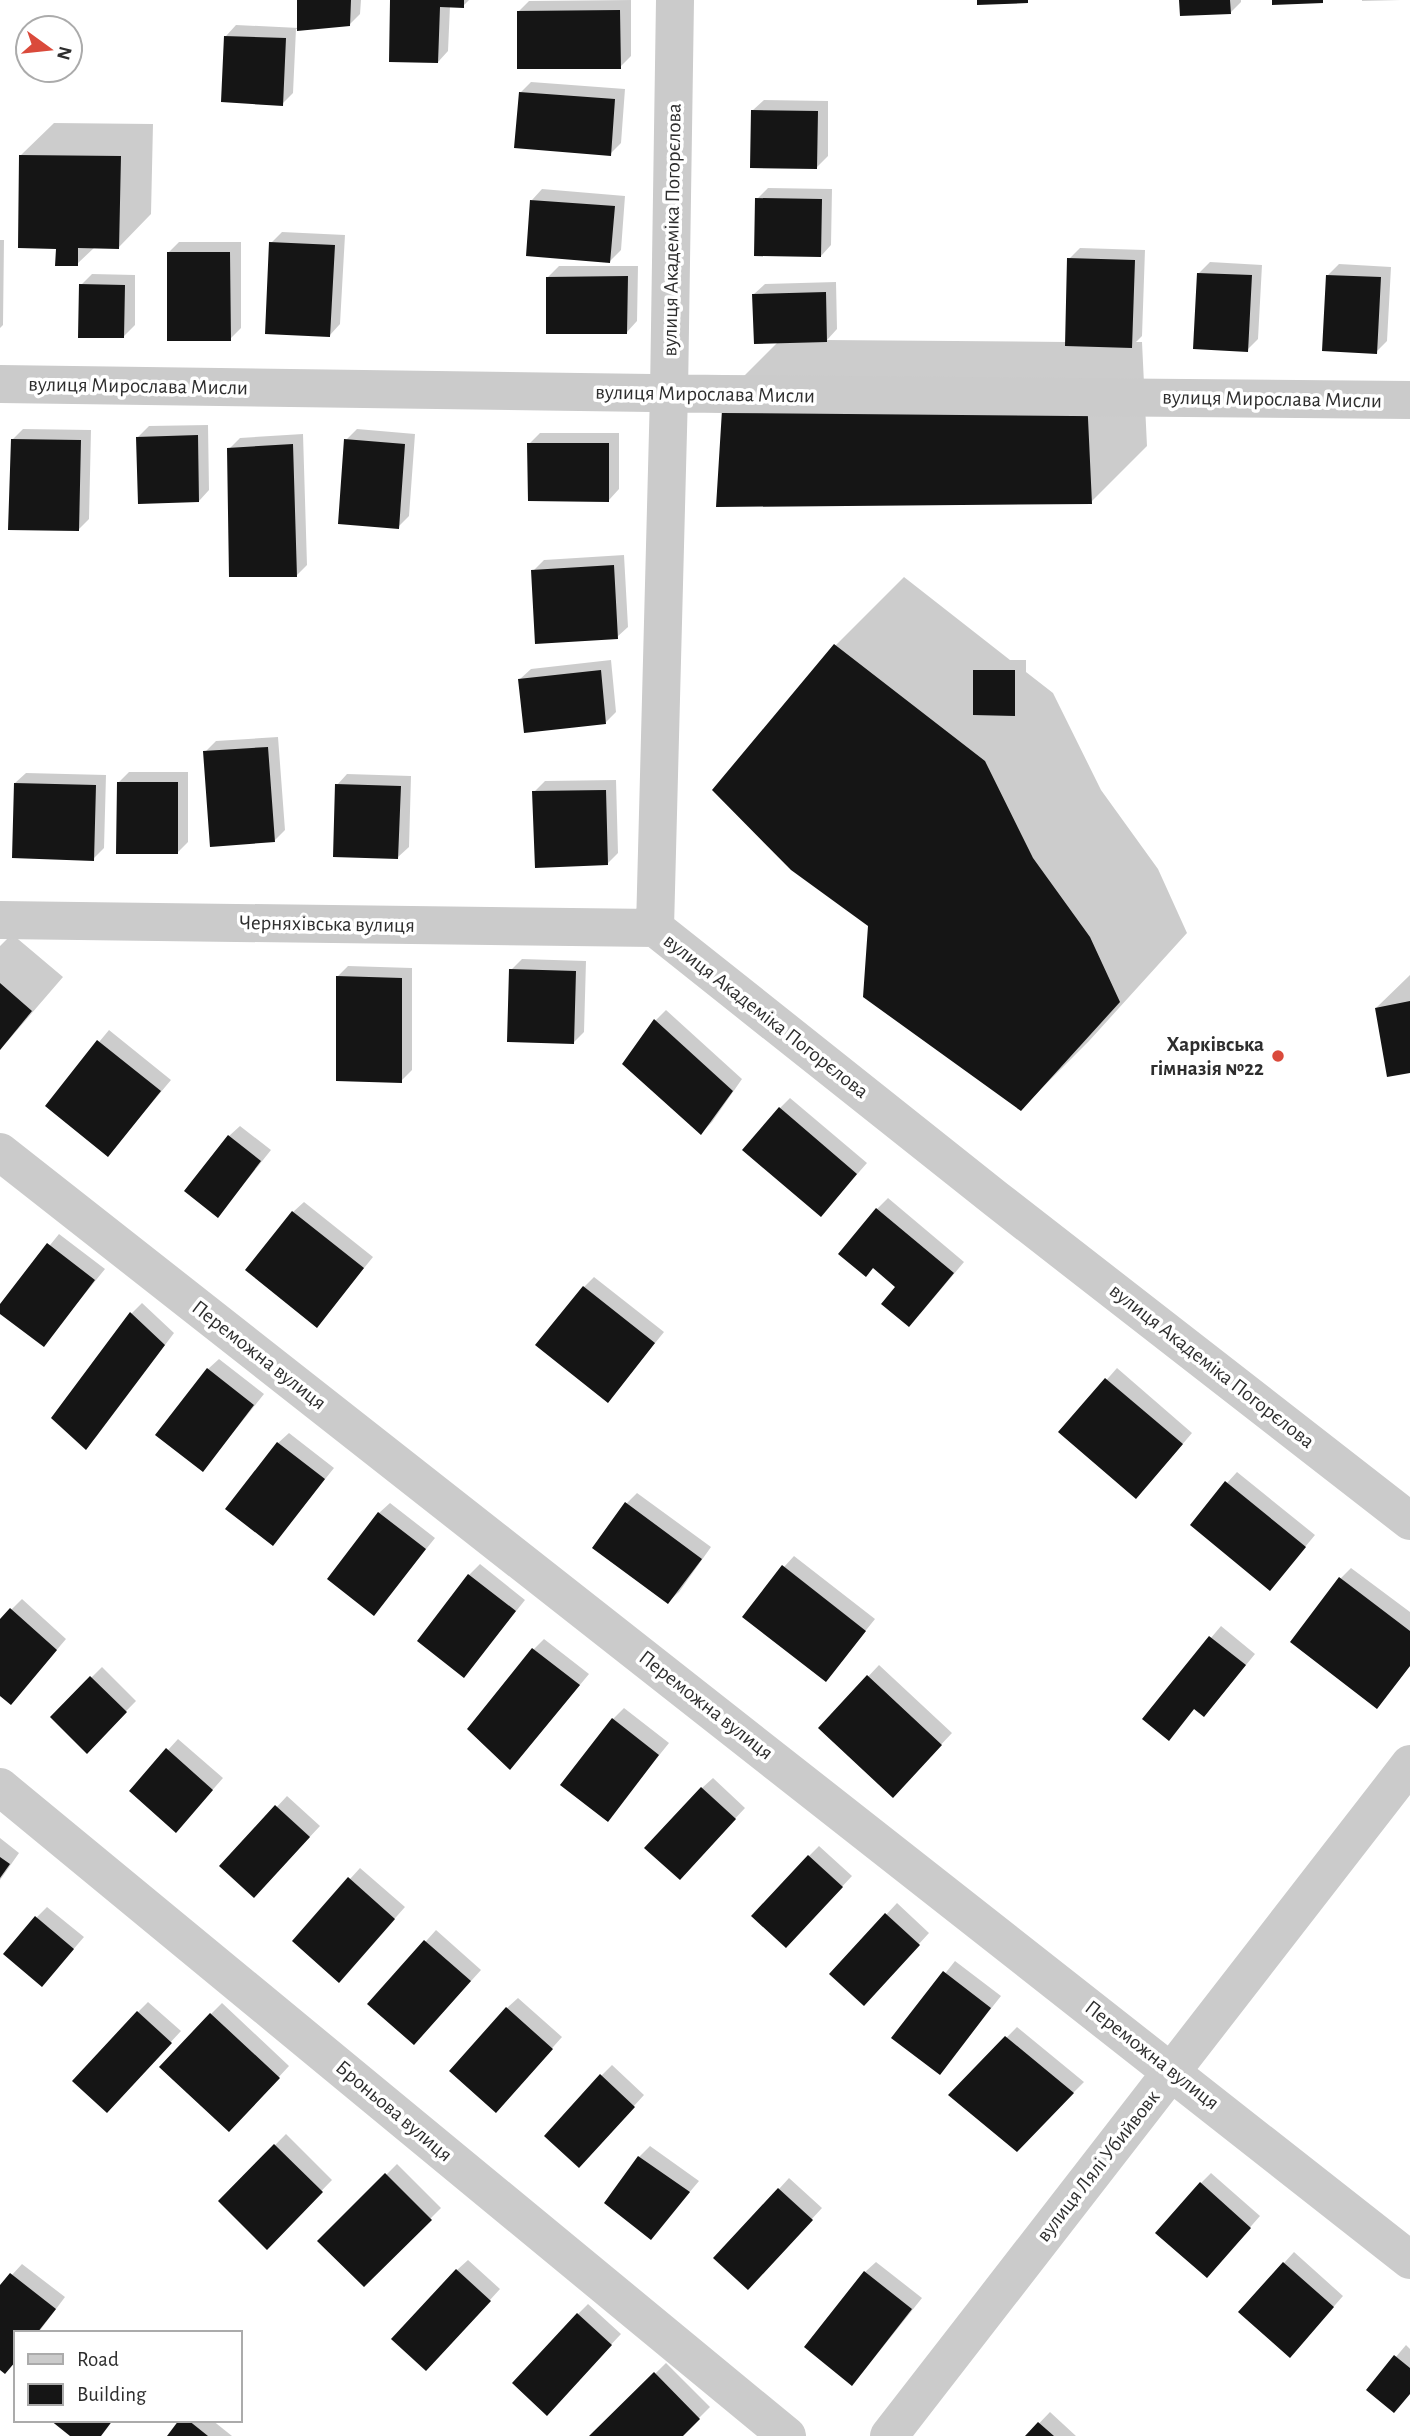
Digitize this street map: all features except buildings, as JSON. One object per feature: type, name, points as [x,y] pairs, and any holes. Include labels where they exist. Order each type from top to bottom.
[{"type":"street","name":"вулиця Академіка Погорєлова","points":[[675,0],[669,393],[655,928],[996,1199],[1410,1521]]},
{"type":"street","name":"вулиця Мирослава Мисли","points":[[0,384],[1410,400]]},
{"type":"street","name":"Черняхівська вулиця","points":[[0,920],[655,928]]},
{"type":"street","name":"Переможна вулиця","points":[[0,1152],[1410,2260]]},
{"type":"street","name":"вулиця Лялі Убийвовк","points":[[889,2436],[1410,1764]]},
{"type":"street","name":"Броньова вулиця","points":[[0,1787],[787,2436]]},
{"type":"place","name":"Харківська гімназія №22","points":[[1278,1056]]}]
